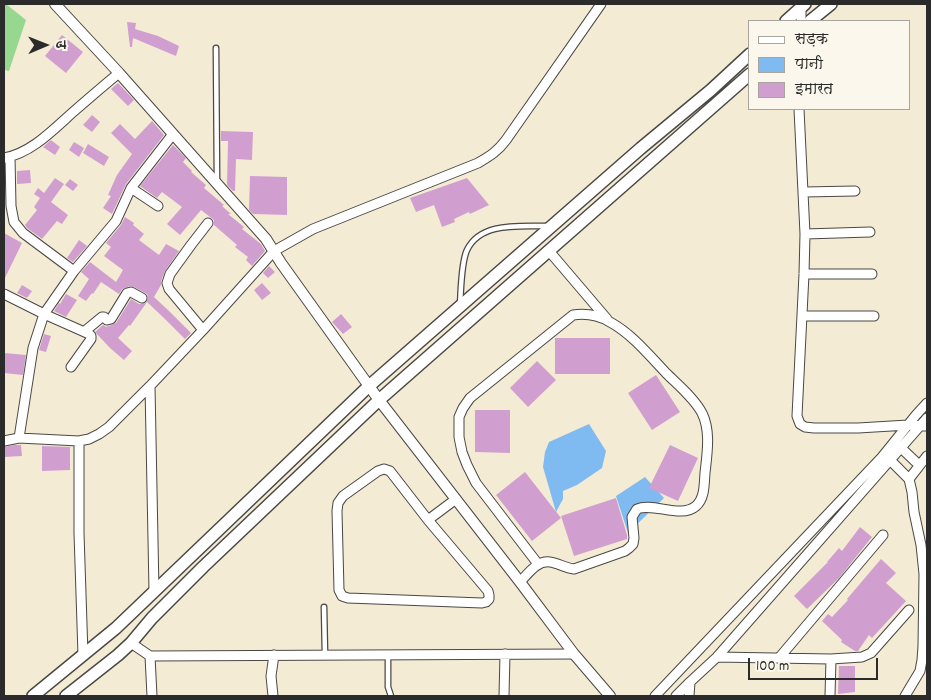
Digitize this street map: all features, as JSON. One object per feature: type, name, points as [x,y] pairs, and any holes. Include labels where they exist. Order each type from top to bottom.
[{"type":"main road","points":[[811,20],[831,4]]},
{"type":"main road","points":[[787,20],[802,5]]},
{"type":"main road","points":[[34,696],[116,628],[369,386],[748,56]]},
{"type":"main road","points":[[66,696],[118,655],[203,567],[379,400],[748,76]]},
{"type":"street","points":[[55,4],[174,134],[266,239],[379,400],[574,654],[610,696]]},
{"type":"street","points":[[4,441],[19,438],[79,440],[89,439],[99,434],[109,428],[150,386],[274,251],[313,229],[478,163],[494,153],[500,148],[601,4]]},
{"type":"street","points":[[801,20],[802,5]]},
{"type":"street","points":[[74,271],[23,233],[14,222],[7,157],[28,149],[119,73]]},
{"type":"street","points":[[799,110],[805,234],[797,416],[800,424],[805,427],[814,428],[924,426]]},
{"type":"street","points":[[19,438],[33,348],[44,314],[74,271],[116,221],[131,188],[174,134]]},
{"type":"street","points":[[131,188],[158,206]]},
{"type":"street","points":[[804,192],[855,191]]},
{"type":"street","points":[[4,222],[14,222]]},
{"type":"street","points":[[203,330],[169,289],[167,283],[170,274],[208,223]]},
{"type":"street","points":[[805,234],[870,232]]},
{"type":"street","points":[[549,251],[608,321]]},
{"type":"street","points":[[804,274],[872,274]]},
{"type":"street","points":[[85,331],[102,317],[107,320],[111,318],[127,293],[131,292],[142,298]]},
{"type":"street","points":[[4,294],[44,314],[85,331],[91,336],[91,339],[71,366]]},
{"type":"street","points":[[520,582],[538,564],[544,562],[574,569],[625,551],[633,544],[632,517],[637,509],[689,510],[697,505],[703,495],[708,447],[702,414],[690,397],[625,331],[596,316],[573,315],[470,398],[459,417],[459,438],[466,465],[476,483],[538,564]]},
{"type":"street","points":[[802,316],[874,316]]},
{"type":"street","points":[[150,386],[154,592]]},
{"type":"street","points":[[898,445],[908,425],[927,403]]},
{"type":"street","points":[[655,696],[898,445],[924,426],[927,418]]},
{"type":"street","points":[[79,440],[78,534],[83,655]]},
{"type":"street","points":[[898,445],[919,465]]},
{"type":"street","points":[[909,479],[927,456]]},
{"type":"street","points":[[887,457],[909,479],[924,574],[922,660],[920,671],[905,696]]},
{"type":"street","points":[[676,696],[717,657],[887,457]]},
{"type":"street","points":[[384,469],[390,471],[428,520],[488,591],[490,595],[486,602],[348,598],[342,596],[339,590],[337,511],[338,503],[342,496],[378,471],[384,469]]},
{"type":"street","points":[[428,520],[456,499]]},
{"type":"street","points":[[778,658],[883,535]]},
{"type":"street","points":[[717,657],[831,659],[862,657],[871,653],[910,610]]},
{"type":"street","points":[[130,643],[150,656],[574,654]]},
{"type":"street","points":[[504,696],[505,654]]},
{"type":"street","points":[[273,696],[271,676],[274,655]]},
{"type":"street","points":[[150,656],[152,696]]},
{"type":"street","points":[[830,696],[831,659]]},
{"type":"street","points":[[689,696],[690,682]]},
{"type":"lane","points":[[216,48],[217,184]]},
{"type":"lane","points":[[460,307],[464,262],[467,251],[481,234],[491,229],[502,227],[552,226]]},
{"type":"lane","points":[[324,607],[325,655]]},
{"type":"lane","points":[[388,655],[388,687],[390,696]]},
{"type":"green space","points":[[4,4],[26,20],[9,71],[4,70]]},
{"type":"water","points":[[589,424],[606,451],[602,468],[577,485],[563,491],[563,499],[556,512],[543,467],[545,452],[549,442]]},
{"type":"water","points":[[645,477],[664,498],[628,533],[616,496]]},
{"type":"building","points":[[127,22],[136,23],[135,29],[158,36],[179,46],[176,56],[133,38],[132,47],[130,47]]},
{"type":"building","points":[[62,35],[83,52],[66,73],[45,56]]},
{"type":"building","points":[[118,83],[134,100],[128,106],[111,89]]},
{"type":"building","points":[[92,115],[100,122],[92,132],[83,125]]},
{"type":"building","points":[[152,121],[164,135],[126,184],[112,214],[103,208],[111,196],[108,195],[117,175],[132,154],[111,133],[120,124],[135,139]]},
{"type":"building","points":[[221,131],[253,132],[252,160],[236,159],[235,191],[227,185],[228,141],[221,141]]},
{"type":"building","points":[[51,140],[60,147],[55,155],[43,147]]},
{"type":"building","points":[[74,142],[84,148],[79,157],[69,150]]},
{"type":"building","points":[[88,144],[109,157],[104,166],[83,153]]},
{"type":"building","points":[[173,145],[186,158],[183,162],[191,172],[206,185],[204,188],[224,205],[222,206],[231,214],[228,214],[244,227],[242,229],[261,244],[265,251],[252,266],[246,260],[248,257],[235,247],[237,245],[214,225],[214,220],[201,210],[180,235],[167,224],[182,207],[162,192],[157,198],[140,186]]},
{"type":"building","points":[[30,170],[31,183],[17,184],[17,171]]},
{"type":"building","points":[[250,176],[287,177],[287,215],[253,214],[249,210]]},
{"type":"building","points":[[55,178],[64,184],[51,202],[68,215],[62,224],[57,221],[42,239],[25,225],[37,210],[34,207],[40,198],[34,194],[38,188],[44,193]]},
{"type":"building","points":[[467,178],[489,205],[454,219],[455,222],[442,227],[434,205],[416,212],[410,198]]},
{"type":"building","points":[[70,179],[78,185],[73,191],[65,185]]},
{"type":"building","points":[[125,217],[134,223],[133,225],[144,234],[139,240],[159,255],[166,244],[179,251],[165,271],[161,285],[154,297],[191,333],[185,339],[147,302],[130,326],[118,338],[132,351],[124,360],[95,332],[103,325],[106,327],[116,323],[131,299],[139,304],[146,303],[147,294],[130,286],[122,289],[119,294],[101,282],[86,301],[78,296],[89,279],[81,272],[90,262],[116,282],[123,270],[104,256],[111,247],[106,243]]},
{"type":"building","points":[[4,233],[22,243],[4,280]]},
{"type":"building","points":[[79,240],[87,246],[73,262],[67,258]]},
{"type":"building","points":[[269,266],[275,272],[268,278],[263,273]]},
{"type":"building","points":[[262,283],[271,293],[262,300],[254,290]]},
{"type":"building","points":[[22,285],[32,291],[27,298],[17,293]]},
{"type":"building","points":[[66,294],[77,300],[66,317],[54,311]]},
{"type":"building","points":[[341,314],[352,327],[343,334],[332,322]]},
{"type":"building","points":[[44,334],[51,336],[46,352],[39,350]]},
{"type":"building","points":[[555,338],[610,338],[610,374],[555,374]]},
{"type":"building","points":[[4,353],[26,355],[23,375],[4,373]]},
{"type":"building","points":[[537,361],[556,380],[528,407],[510,388]]},
{"type":"building","points":[[656,375],[680,412],[652,430],[628,393]]},
{"type":"building","points":[[475,410],[510,410],[510,453],[475,452]]},
{"type":"building","points":[[21,445],[22,456],[4,457],[4,447]]},
{"type":"building","points":[[670,445],[698,458],[678,501],[649,488]]},
{"type":"building","points":[[42,446],[70,447],[70,470],[42,471]]},
{"type":"building","points":[[525,472],[561,518],[532,541],[496,495]]},
{"type":"building","points":[[616,498],[627,539],[574,556],[561,516]]},
{"type":"building","points":[[860,527],[872,537],[839,578],[807,609],[794,596],[828,562],[839,548],[842,551]]},
{"type":"building","points":[[881,559],[896,573],[886,583],[906,601],[872,638],[869,635],[858,651],[855,651],[841,642],[842,640],[822,621],[828,614],[832,617]]},
{"type":"building","points":[[839,666],[855,666],[855,692],[838,694]]}]
